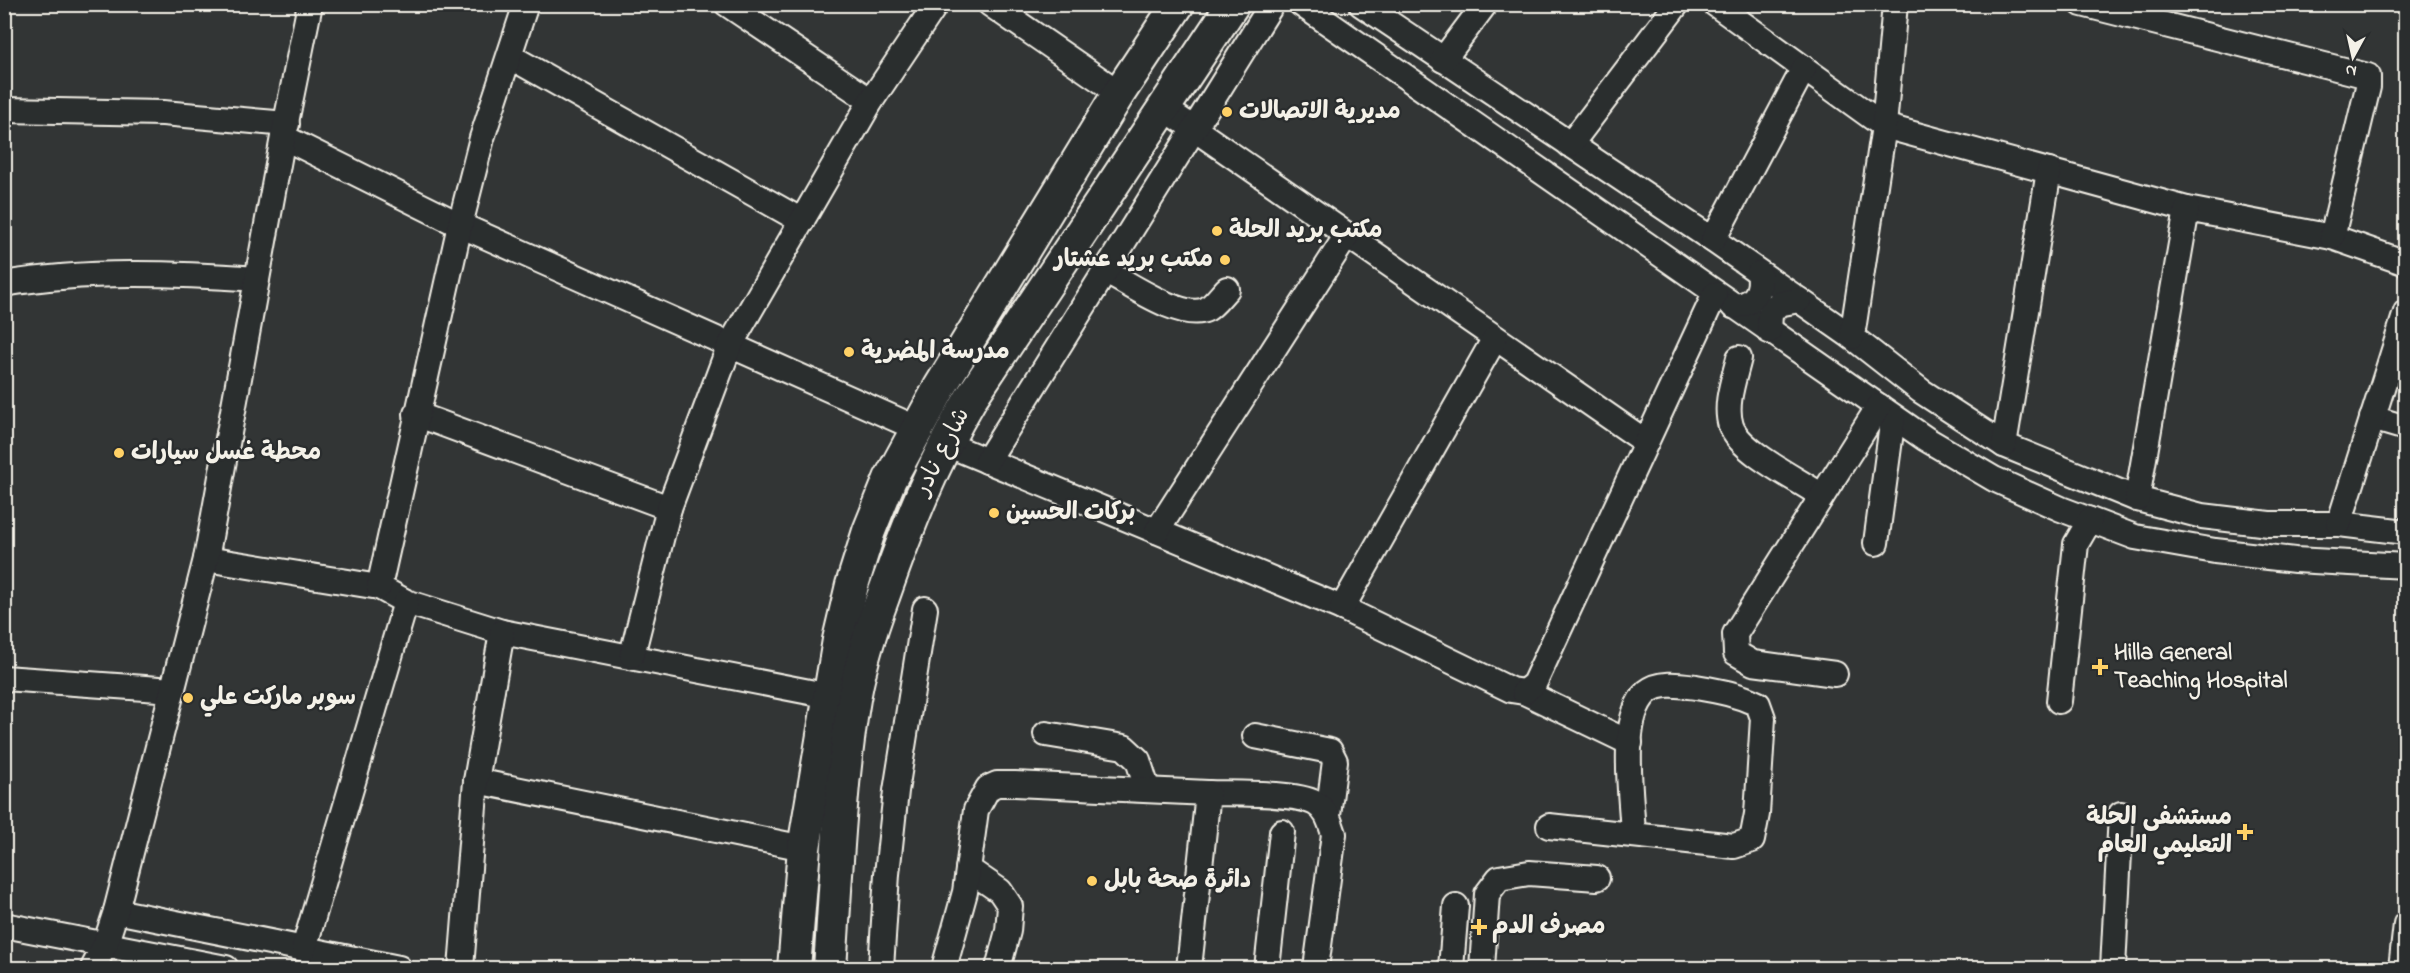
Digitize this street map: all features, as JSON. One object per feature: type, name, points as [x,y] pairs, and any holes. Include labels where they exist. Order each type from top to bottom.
[{"type":"main road","name":"شارع نادر","points":[[794,969],[804,848],[830,696],[852,585],[869,531],[890,478],[916,428],[1007,273],[1045,216],[1119,93],[1178,4]]},
{"type":"main road","name":"شارع نادر","points":[[830,969],[844,766],[864,652],[910,518],[944,443],[1038,296],[1233,4]]},
{"type":"main road","points":[[1045,216],[1048,224],[1061,234],[1078,237]]},
{"type":"main road","points":[[1007,273],[1016,272],[1031,280],[1038,296]]},
{"type":"main road","points":[[834,911],[836,942],[846,969]]},
{"type":"street","points":[[93,969],[105,945],[116,911],[206,560],[256,279],[310,4]]},
{"type":"street","points":[[379,587],[460,225],[482,138],[511,57],[526,4]]},
{"type":"street","points":[[727,4],[871,101]]},
{"type":"street","points":[[632,655],[669,508],[729,347],[871,101],[936,4]]},
{"type":"street","points":[[990,4],[1119,93]]},
{"type":"street","points":[[987,461],[1272,4]]},
{"type":"street","points":[[1301,4],[1926,439],[1994,479],[2135,537],[2215,551],[2295,560],[2406,566]]},
{"type":"street","points":[[1360,4],[1713,240],[1852,337],[1921,391],[2004,445],[2137,499],[2202,516],[2269,525],[2339,524],[2406,532]]},
{"type":"street","points":[[1443,60],[1485,4]]},
{"type":"street","points":[[1570,145],[1677,4]]},
{"type":"street","points":[[1714,4],[1884,126],[2187,209],[2332,237],[2406,263]]},
{"type":"street","points":[[1852,337],[1884,126],[1895,4]]},
{"type":"street","points":[[2082,4],[2368,76],[2368,87],[2332,237]]},
{"type":"street","points":[[511,57],[802,221]]},
{"type":"street","points":[[1713,240],[1804,68]]},
{"type":"street","points":[[1164,108],[1646,442]]},
{"type":"street","points":[[4,110],[163,113],[285,131],[460,225],[729,347],[916,428]]},
{"type":"street","points":[[2004,445],[2049,171]]},
{"type":"street","points":[[2137,499],[2187,209]]},
{"type":"street","points":[[1157,531],[1347,235]]},
{"type":"street","points":[[1105,271],[1173,307],[1194,313],[1208,308],[1227,289]]},
{"type":"street","points":[[4,284],[83,276],[178,273],[256,279]]},
{"type":"street","points":[[1724,300],[1747,304],[1756,297],[1761,282],[1759,273]]},
{"type":"street","points":[[1524,692],[1534,684],[1646,442],[1724,300]]},
{"type":"street","points":[[1769,331],[1770,314],[1778,304],[1799,300]]},
{"type":"street","points":[[2339,524],[2406,312]]},
{"type":"street","points":[[1341,608],[1495,338]]},
{"type":"street","points":[[1739,358],[1729,400],[1731,425],[1739,441],[1822,496]]},
{"type":"street","points":[[1835,674],[1753,663],[1736,653],[1735,634],[1822,496],[1886,411]]},
{"type":"street","points":[[1876,543],[1886,411]]},
{"type":"street","points":[[416,414],[669,508]]},
{"type":"street","points":[[2372,418],[2406,428]]},
{"type":"street","points":[[944,443],[1341,608],[1511,690],[1524,692],[1630,743]]},
{"type":"street","points":[[2059,701],[2076,544],[2090,520]]},
{"type":"street","points":[[206,560],[379,587],[406,602],[502,632],[632,655],[830,696]]},
{"type":"street","points":[[304,948],[406,602]]},
{"type":"street","points":[[881,969],[887,874],[896,791],[925,609]]},
{"type":"street","points":[[461,969],[476,781],[502,632]]},
{"type":"street","points":[[4,678],[172,690]]},
{"type":"street","points":[[1549,826],[1734,846],[1752,840],[1757,814],[1763,718],[1758,704],[1737,693],[1671,684],[1649,691],[1634,710],[1630,743],[1633,835]]},
{"type":"street","points":[[1046,734],[1124,747],[1138,760],[1147,788]]},
{"type":"street","points":[[1255,736],[1330,751],[1335,761],[1328,815],[1334,834],[1316,969]]},
{"type":"street","points":[[476,781],[804,848]]},
{"type":"street","points":[[944,969],[965,892],[976,810],[988,788],[997,784],[1147,788],[1293,798],[1315,803],[1328,815]]},
{"type":"street","points":[[1189,969],[1208,793]]},
{"type":"street","points":[[2113,969],[2121,814]]},
{"type":"street","points":[[1267,969],[1282,832]]},
{"type":"street","points":[[968,869],[1000,891],[1010,906],[1008,931],[998,969]]},
{"type":"street","points":[[1482,969],[1486,894],[1499,878],[1529,873],[1597,878]]},
{"type":"street","points":[[1451,969],[1456,906]]},
{"type":"street","points":[[116,911],[399,969]]},
{"type":"street","points":[[2401,969],[2406,924]]},
{"type":"street","points":[[4,925],[226,969]]},
{"type":"place","name":"مديرية الاتصالات","points":[[1227,112]]},
{"type":"place","name":"مكتب بريد الحلة","points":[[1217,231]]},
{"type":"place","name":"مكتب بريد عشتار","points":[[1225,260]]},
{"type":"place","name":"مدرسة المضرية","points":[[849,352]]},
{"type":"place","name":"محطة غسل سيارات","points":[[119,453]]},
{"type":"place","name":"بركات الحسين","points":[[994,513]]},
{"type":"place","name":"Hilla General Teaching Hospital","points":[[2100,667]]},
{"type":"place","name":"سوبر ماركت علي","points":[[188,698]]},
{"type":"place","name":"مستشفى الحلة التعليمي العام","points":[[2245,832]]},
{"type":"place","name":"دائرة صحة بابل","points":[[1092,881]]},
{"type":"place","name":"مصرف الدم","points":[[1479,927]]}]
